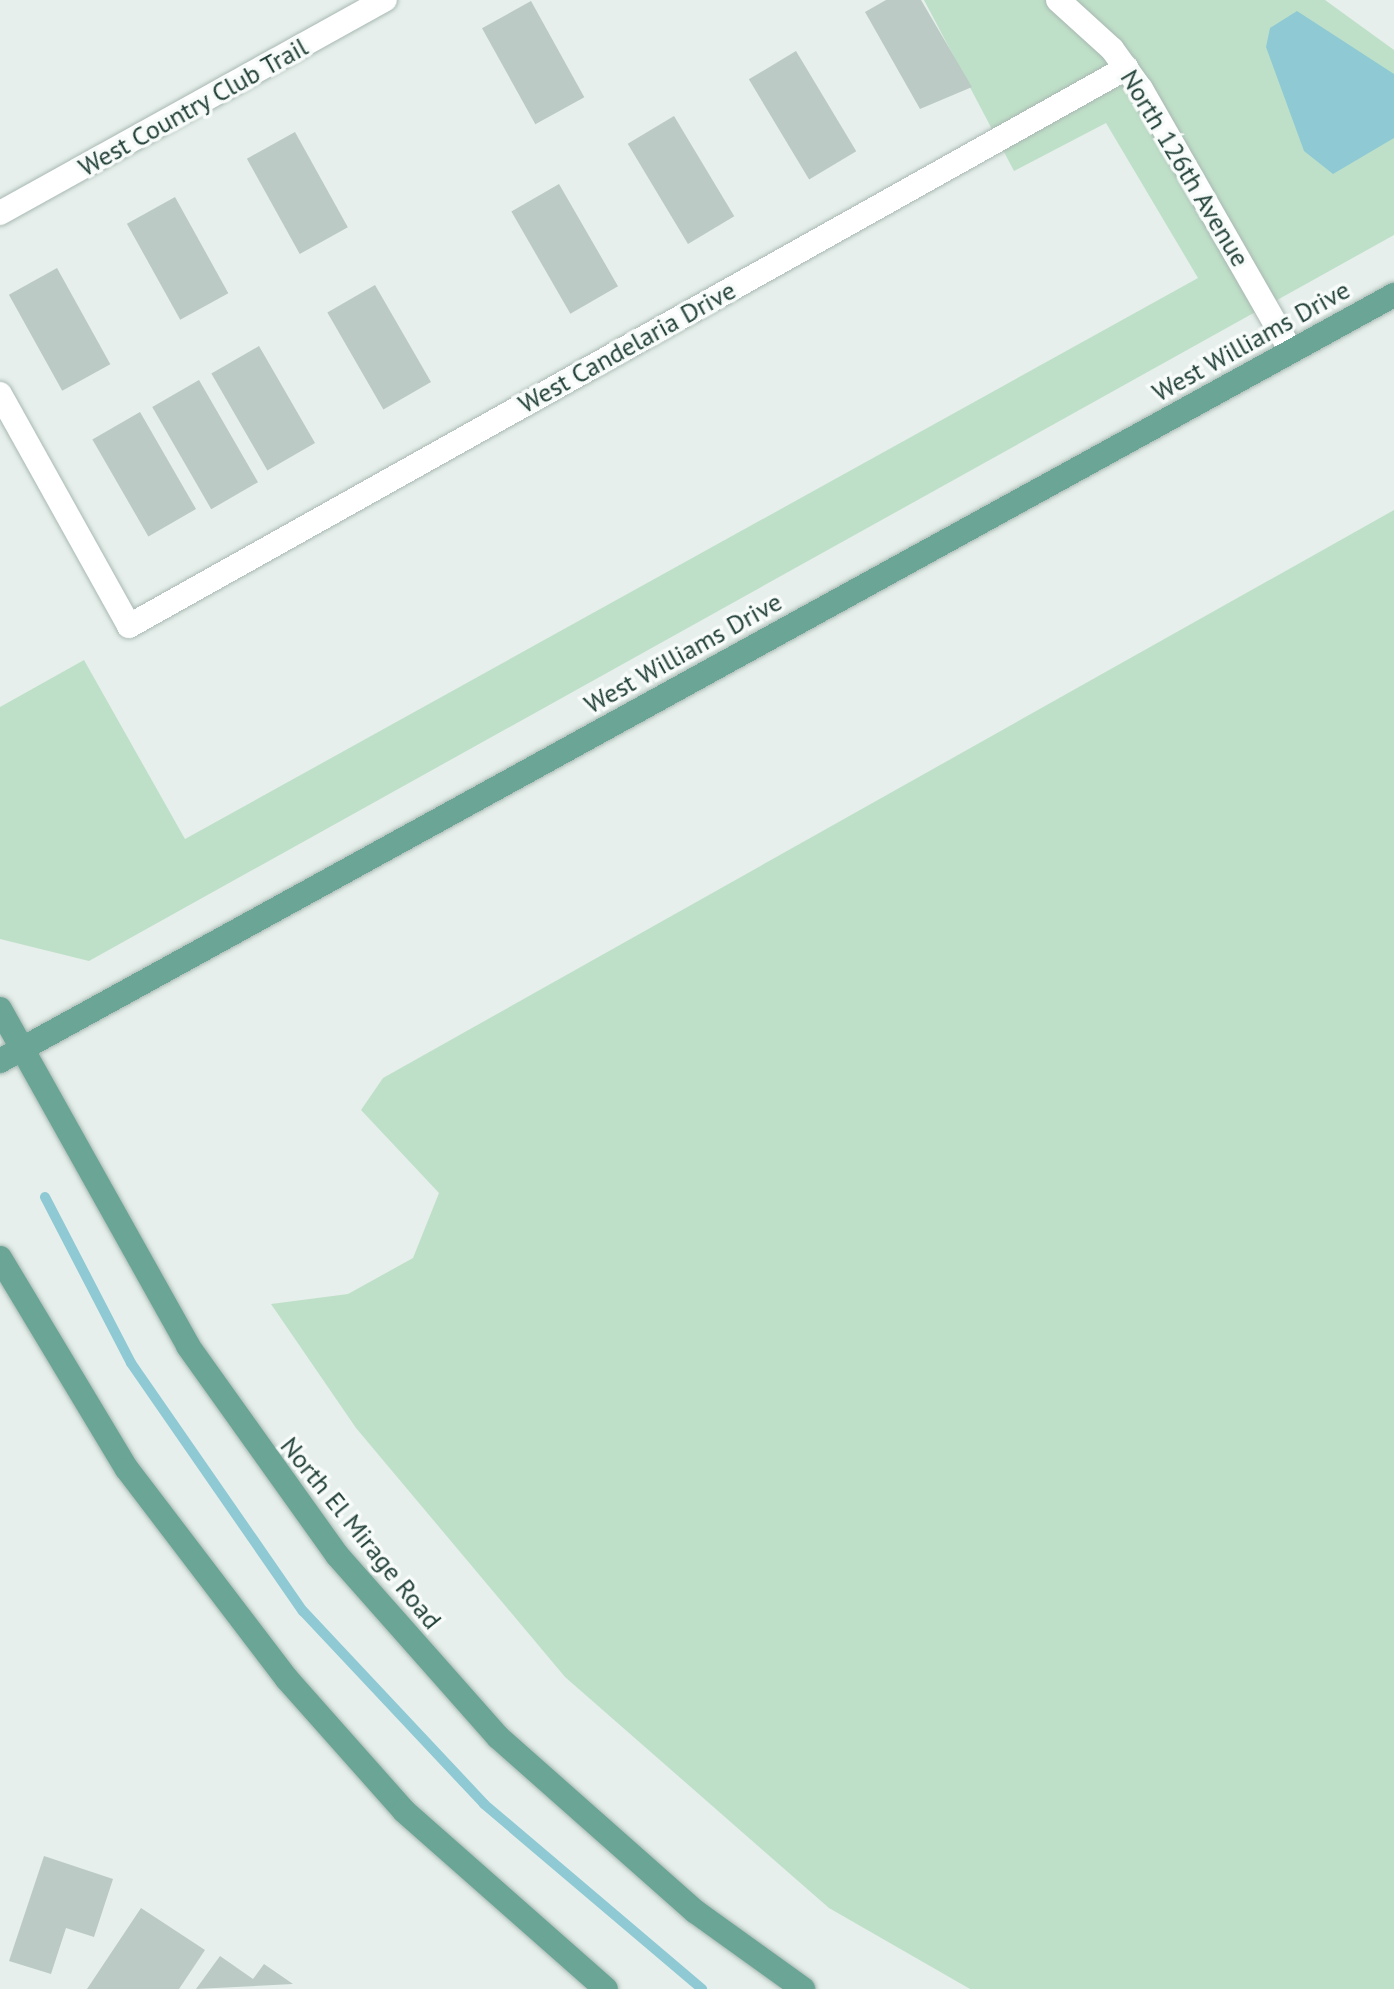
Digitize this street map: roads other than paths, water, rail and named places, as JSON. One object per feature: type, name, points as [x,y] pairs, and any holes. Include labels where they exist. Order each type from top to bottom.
[{"type":"main road","name":"West Williams Drive","points":[[0,1061],[1394,295]]},
{"type":"main road","name":"North El Mirage Road","points":[[0,1009],[188,1346],[337,1555],[498,1737],[696,1912],[803,1989]]},
{"type":"main road","points":[[0,1258],[127,1469],[287,1679],[404,1811],[606,1989]]},
{"type":"street","name":"West Country Club Trail","points":[[0,213],[385,0]]},
{"type":"street","name":"North 126th Avenue","points":[[1058,0],[1126,68],[1291,351]]},
{"type":"street","name":"West Candelaria Drive","points":[[0,394],[129,626],[1126,68]]},
{"type":"water","points":[[1297,11],[1394,74],[1394,138],[1333,174],[1304,151],[1266,47],[1270,28]]},
{"type":"waterway","points":[[45,1197],[131,1363],[303,1611],[484,1804],[702,1989]]}]
